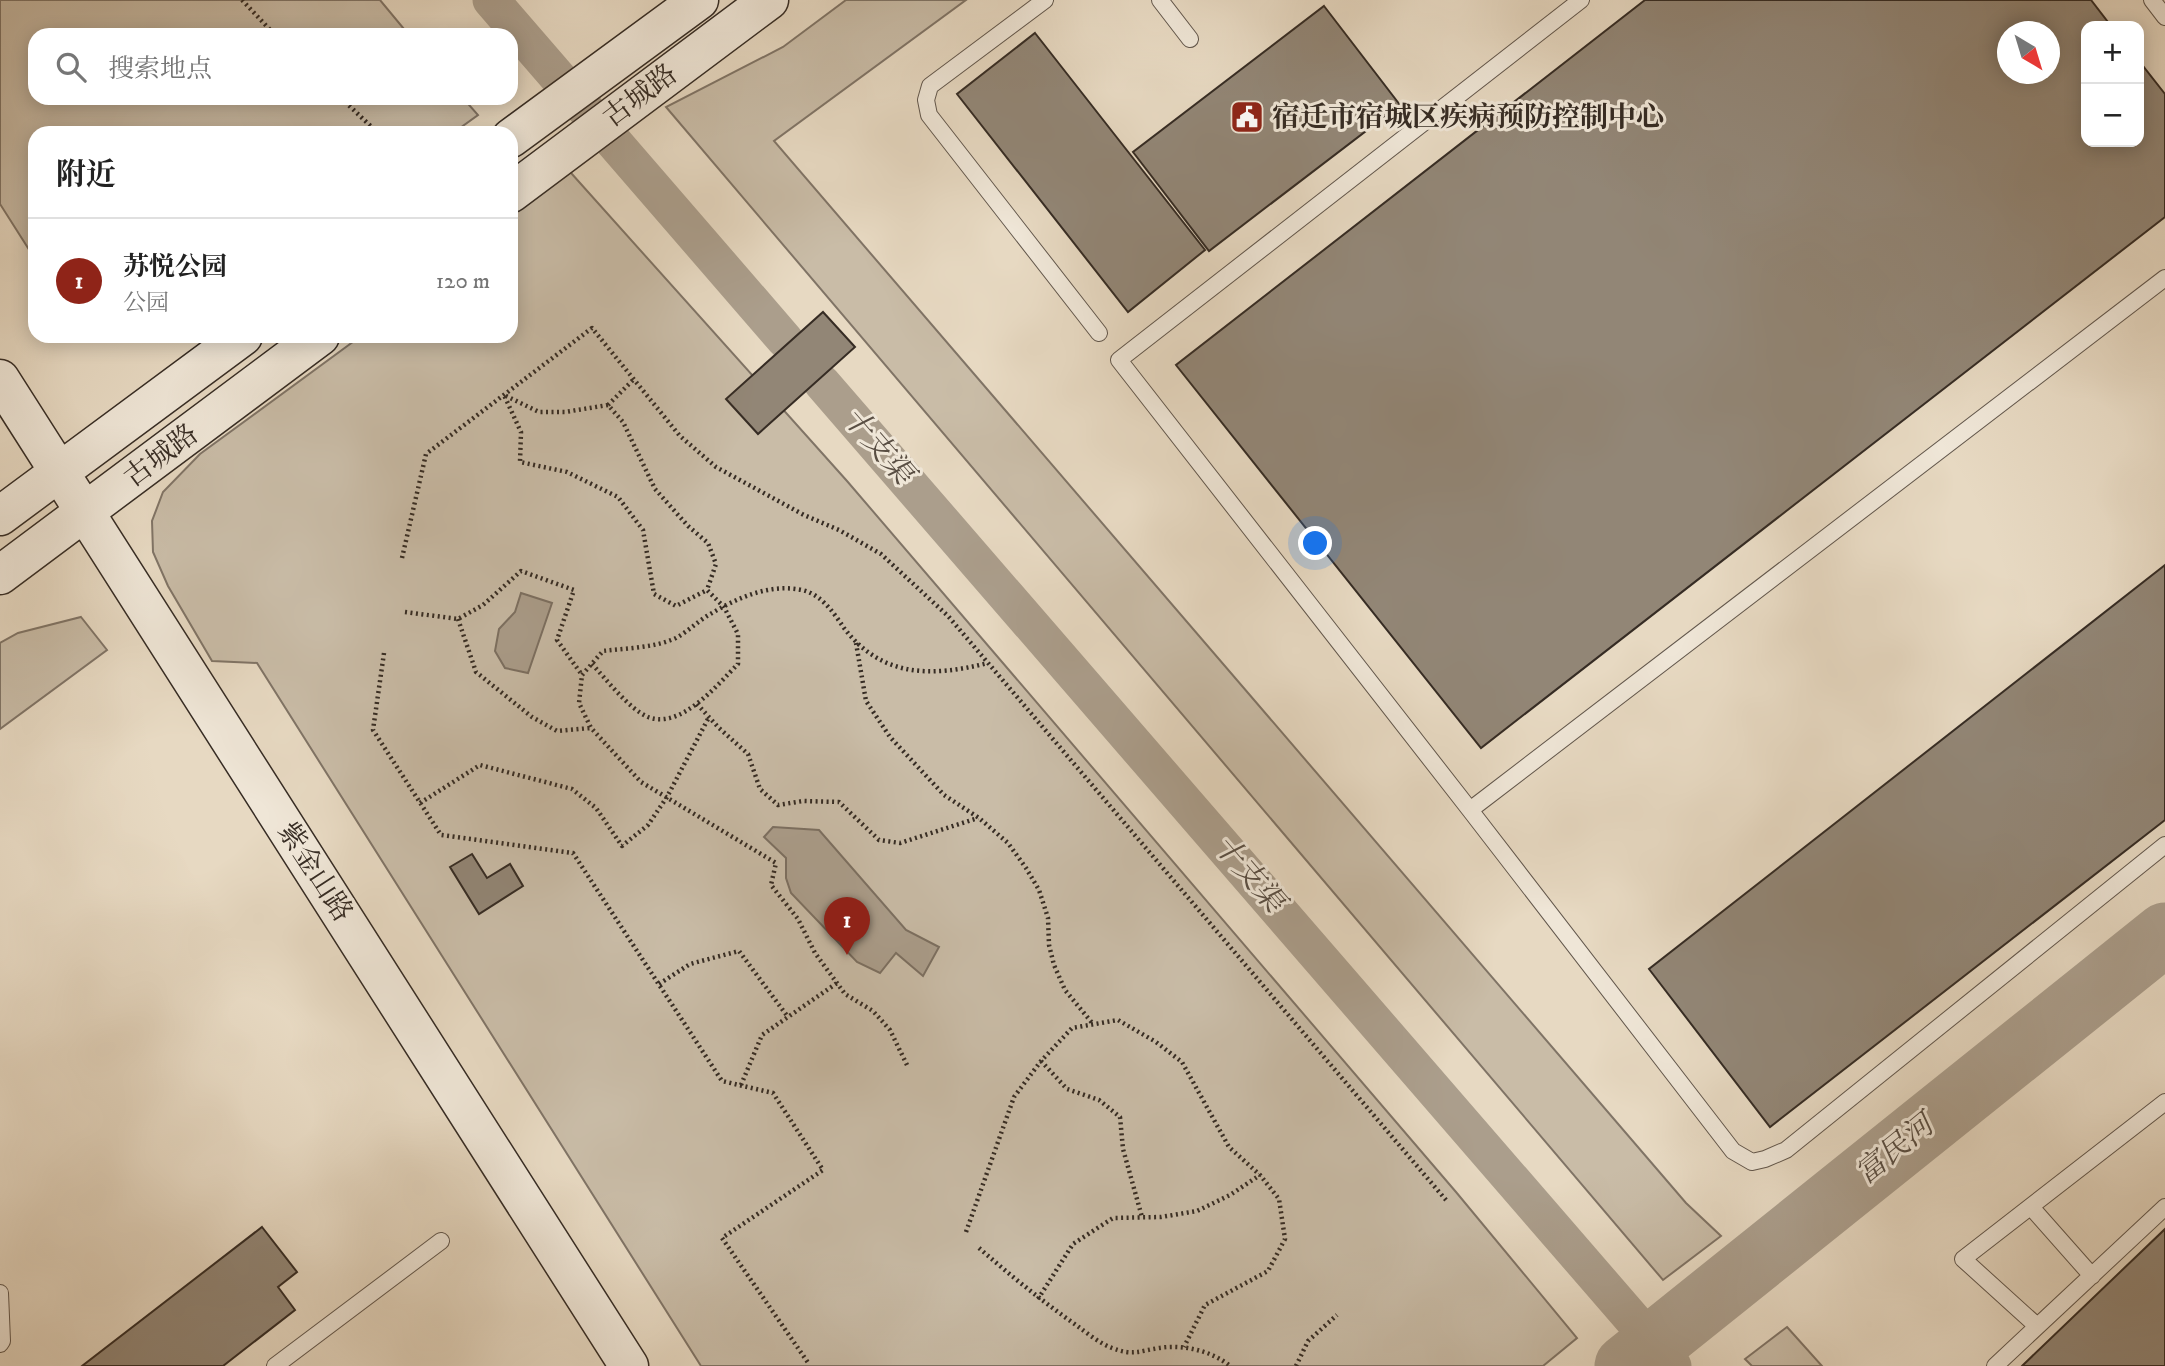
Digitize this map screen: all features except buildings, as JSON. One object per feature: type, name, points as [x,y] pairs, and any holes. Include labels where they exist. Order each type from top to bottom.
[{"type":"main road","name":"古城路","points":[[518,133],[699,0]]},
{"type":"main road","name":"古城路","points":[[518,188],[769,0]]},
{"type":"main road","name":"古城路","points":[[0,516],[234,343]]},
{"type":"main road","name":"古城路","points":[[0,575],[311,343]]},
{"type":"main road","name":"紫金山路","points":[[0,379],[629,1366]]},
{"type":"lane","points":[[1045,0],[930,86],[926,100],[929,115],[1099,333]]},
{"type":"lane","points":[[1160,0],[1190,39]]},
{"type":"lane","points":[[1581,0],[1119,360],[1471,810],[1733,1152],[1752,1162],[1786,1150],[2165,845]]},
{"type":"lane","points":[[2152,0],[2165,17]]},
{"type":"lane","points":[[1471,810],[2165,278]]},
{"type":"lane","points":[[2037,1326],[1963,1259],[2164,1105]]},
{"type":"lane","points":[[2031,1207],[2092,1276]]},
{"type":"lane","points":[[1995,1366],[2165,1207]]},
{"type":"lane","points":[[275,1366],[441,1241]]},
{"type":"lane","points":[[0,1293],[0,1344]]},
{"type":"path","points":[[242,0],[268,28]]},
{"type":"path","points":[[348,105],[371,126]]},
{"type":"path","points":[[402,558],[426,454],[592,328],[680,436],[716,467],[881,554],[948,616],[1446,1200]]},
{"type":"path","points":[[504,395],[539,412],[565,412],[608,405],[633,380]]},
{"type":"path","points":[[504,395],[522,432],[520,462],[567,472],[618,497],[643,530],[654,594],[676,606],[707,590],[716,564],[708,542],[688,526],[655,489],[623,422],[608,405]]},
{"type":"path","points":[[405,612],[458,619],[483,605],[522,570],[574,590],[557,640],[582,676]]},
{"type":"path","points":[[908,1065],[890,1030],[873,1011],[845,994],[815,953],[798,919],[771,885],[776,863],[641,782],[591,728],[579,703],[582,676],[603,651],[655,645],[677,637],[707,616],[746,595],[778,588],[804,590],[827,605],[856,643],[879,661],[927,672],[955,671],[988,663]]},
{"type":"path","points":[[592,664],[626,700],[649,717],[672,719],[697,704],[738,664],[738,634],[724,607],[707,590]]},
{"type":"path","points":[[458,619],[476,672],[532,717],[557,731],[591,728]]},
{"type":"path","points":[[856,643],[866,701],[890,737],[944,795],[979,818],[1008,843],[1039,890],[1048,918],[1049,945],[1054,965],[1065,990],[1093,1025]]},
{"type":"path","points":[[384,653],[373,730],[442,835],[573,853],[722,1081],[773,1093],[823,1170],[722,1238],[809,1364]]},
{"type":"path","points":[[697,704],[748,754],[760,789],[778,805],[803,801],[839,802],[879,840],[900,843],[979,818]]},
{"type":"path","points":[[420,803],[480,765],[572,789],[596,808],[622,846],[648,825],[667,797],[709,717]]},
{"type":"path","points":[[659,984],[690,964],[739,951],[788,1017]]},
{"type":"path","points":[[741,1085],[762,1035],[837,983]]},
{"type":"path","points":[[966,1232],[1014,1097],[1041,1061],[1072,1028],[1118,1020],[1156,1042],[1182,1062],[1229,1147],[1260,1175],[1279,1199],[1285,1239],[1268,1272],[1205,1305],[1184,1347]]},
{"type":"path","points":[[1041,1061],[1068,1089],[1099,1100],[1120,1117],[1124,1149],[1142,1217]]},
{"type":"path","points":[[1038,1299],[1073,1244],[1113,1217],[1197,1211],[1230,1195],[1260,1175]]},
{"type":"path","points":[[979,1248],[1038,1299],[1112,1348],[1134,1354],[1160,1347],[1184,1347],[1219,1357],[1230,1366]]},
{"type":"path","points":[[1296,1366],[1308,1341],[1337,1315]]},
{"type":"shaded area","points":[[0,0],[380,0],[403,28],[28,28],[28,105],[469,105],[478,115],[463,126],[28,126],[28,248],[0,204]]},
{"type":"shaded area","points":[[846,0],[966,0],[774,141],[1686,1203],[1721,1236],[1663,1280],[666,107],[783,47]]},
{"type":"shaded area","points":[[563,164],[847,481],[1456,1192],[1577,1338],[1543,1366],[701,1366],[257,663],[212,661],[168,586],[153,552],[152,521],[163,492],[200,454],[351,343],[518,343],[518,204]]},
{"type":"shaded area","points":[[521,593],[552,603],[528,673],[505,668],[495,651],[499,629],[515,612]]},
{"type":"shaded area","points":[[81,617],[107,650],[0,729],[0,643],[18,633]]},
{"type":"shaded area","points":[[773,827],[819,830],[906,930],[939,947],[923,976],[896,953],[880,973],[857,962],[791,893],[786,878],[786,858],[764,837]]},
{"type":"shaded area","points":[[1787,1327],[1822,1366],[1752,1366],[1745,1359]]},
{"type":"waterway","name":"十支渠","points":[[491,0],[515,28]]},
{"type":"waterway","name":"十支渠","points":[[518,31],[785,340]]},
{"type":"waterway","name":"十支渠","points":[[822,383],[1673,1366]]},
{"type":"waterway","name":"富民河","points":[[1626,1366],[2165,934]]},
{"type":"place","name":"宿迁市宿城区疾病预防控制中心","points":[[1247,117]]},
{"type":"place","name":"苏悦公园","points":[[847,955]]}]
